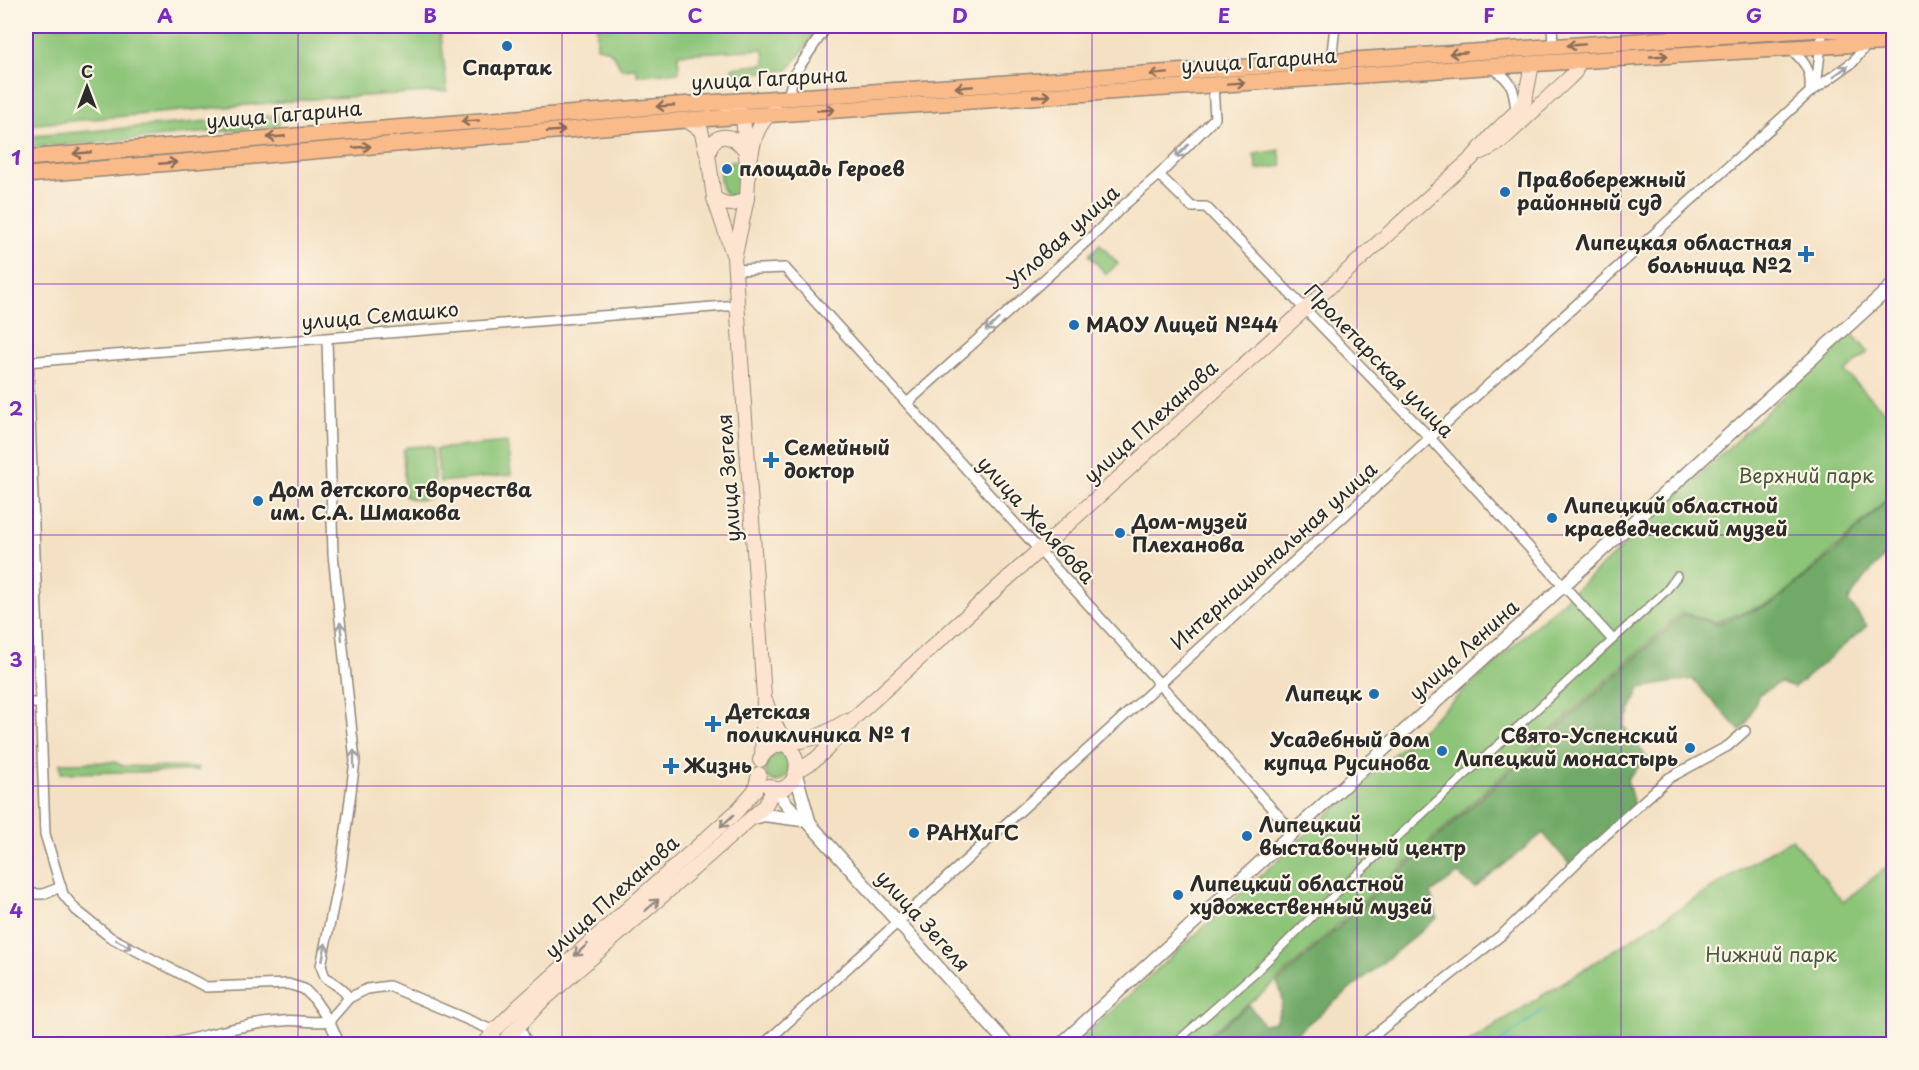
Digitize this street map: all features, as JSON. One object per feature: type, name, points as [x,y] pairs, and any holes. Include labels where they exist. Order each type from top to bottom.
[{"type":"main road","name":"улица Гагарина","points":[[26,158],[723,103],[1516,49],[1694,31],[1823,27],[1850,31],[1893,29]]},
{"type":"main road","name":"улица Гагарина","points":[[26,175],[686,120],[1537,63],[1893,42]]},
{"type":"main road","points":[[1532,111],[1537,63],[1553,46]]},
{"type":"main road","points":[[1516,49],[1537,63]]},
{"type":"main road","name":"улица Плеханова","points":[[1472,158],[1499,142],[1575,72],[1579,61]]},
{"type":"main road","points":[[1325,78],[1330,70],[1331,62]]},
{"type":"main road","name":"улица Плеханова","points":[[796,773],[816,758],[856,716],[1472,158],[1525,100],[1537,63]]},
{"type":"main road","points":[[735,264],[747,198],[754,140],[760,124],[787,99]]},
{"type":"main road","points":[[723,103],[736,108],[743,116],[748,179]]},
{"type":"main road","points":[[686,120],[701,130],[708,157],[714,198],[735,264]]},
{"type":"main road","points":[[708,157],[709,146],[717,138],[729,136],[739,141],[746,151]]},
{"type":"main road","points":[[231,141],[224,144],[222,150],[225,156],[232,158]]},
{"type":"main road","points":[[714,198],[731,205],[747,198]]},
{"type":"main road","name":"улица Зегеля","points":[[735,264],[764,697],[762,757]]},
{"type":"main road","name":"улица Зегеля","points":[[764,697],[771,717],[786,744]]},
{"type":"main road","name":"улица Плеханова","points":[[786,744],[817,737],[856,716]]},
{"type":"main road","points":[[761,737],[777,739],[786,744],[794,752],[796,773],[787,785],[776,789],[768,786],[759,774],[759,765],[762,757],[771,748],[786,744]]},
{"type":"main road","name":"улица Плеханова","points":[[484,1044],[519,1005],[736,812],[755,790],[759,774]]},
{"type":"main road","name":"улица Плеханова","points":[[502,1044],[540,1003],[765,806],[776,789]]},
{"type":"street","points":[[787,99],[795,73],[826,26]]},
{"type":"street","points":[[1331,62],[1335,26]]},
{"type":"street","points":[[1552,26],[1553,46]]},
{"type":"street","points":[[1809,93],[1817,79],[1823,27]]},
{"type":"street","name":"Интернациональная улица","points":[[764,1044],[1809,93],[1853,62],[1868,43]]},
{"type":"street","points":[[1790,48],[1802,59],[1809,73],[1809,93]]},
{"type":"street","points":[[1491,66],[1506,77],[1510,84],[1514,92],[1516,112]]},
{"type":"street","name":"Угловая улица","points":[[907,403],[1158,175],[1215,118],[1213,85]]},
{"type":"street","name":"Пролетарская улица","points":[[1158,175],[1192,207],[1206,207],[1430,438],[1612,639]]},
{"type":"street","name":"улица Желябова","points":[[735,264],[785,268],[1294,833]]},
{"type":"street","name":"улица Ленина","points":[[1061,1044],[1893,284]]},
{"type":"street","points":[[26,304],[45,834],[63,894],[76,910],[110,937],[206,987],[288,984],[304,989],[329,1021],[338,1044]]},
{"type":"street","name":"улица Семашко","points":[[27,362],[738,305]]},
{"type":"street","points":[[327,339],[333,554],[355,761],[341,868],[321,966],[325,977],[342,989],[349,998]]},
{"type":"street","points":[[1174,1044],[1258,970],[1331,898],[1666,591],[1677,576]]},
{"type":"street","points":[[26,703],[41,703]]},
{"type":"street","points":[[1363,1044],[1504,933],[1599,841],[1669,778],[1728,746],[1745,731]]},
{"type":"street","name":"улица Зегеля","points":[[796,773],[807,822]]},
{"type":"street","name":"улица Зегеля","points":[[776,789],[1007,1044]]},
{"type":"street","points":[[750,819],[764,815],[807,822]]},
{"type":"street","points":[[26,894],[43,894],[61,887]]},
{"type":"street","points":[[171,1044],[182,1043],[240,1026],[285,1020],[319,1023],[329,1021],[349,998],[367,989],[389,986],[494,1031]]},
{"type":"street","points":[[519,1025],[527,1044]]},
{"type":"street","points":[[26,1044],[52,1040],[103,1044]]},
{"type":"green space","points":[[26,26],[440,26],[447,91],[313,99],[26,125]]},
{"type":"green space","points":[[597,26],[821,26],[788,70],[732,74],[732,68],[765,64],[764,49],[678,54],[679,72],[637,75],[636,68],[621,69],[612,54],[606,49],[597,47]]},
{"type":"green space","points":[[278,115],[279,126],[33,148],[26,144],[26,140],[32,136]]},
{"type":"green space","points":[[1279,150],[1282,166],[1257,170],[1254,154]]},
{"type":"green space","points":[[738,161],[740,187],[738,193],[729,196],[725,194],[721,186],[719,163]]},
{"type":"green space","points":[[1100,244],[1118,264],[1106,274],[1089,255]]},
{"type":"green space","name":"Верхний парк","points":[[1851,332],[1868,352],[1845,372],[1893,420],[1893,493],[1835,549],[1775,601],[1716,622],[1682,612],[1265,991],[1196,1044],[1075,1044],[1639,532]]},
{"type":"green space","points":[[507,442],[511,475],[440,482],[436,449]]},
{"type":"green space","points":[[429,446],[433,449],[435,495],[425,499],[408,498],[405,496],[403,451],[407,447]]},
{"type":"green space","points":[[1893,494],[1893,546],[1848,601],[1867,626],[1794,688],[1780,683],[1759,694],[1746,725],[1740,731],[1692,679],[1640,688],[1624,726],[1647,758],[1627,779],[1634,805],[1571,866],[1543,833],[1475,888],[1458,874],[1431,893],[1437,918],[1283,1044],[1199,1044],[1249,1005],[1263,1024],[1275,1022],[1282,1003],[1277,983],[1683,614],[1717,624],[1773,603],[1835,552]]},
{"type":"green space","points":[[780,752],[785,752],[789,756],[789,768],[785,778],[777,782],[767,776],[766,767],[767,763]]},
{"type":"green space","points":[[115,762],[123,766],[198,768],[197,771],[61,773],[60,763]]},
{"type":"green space","name":"Нижний парк","points":[[1791,838],[1843,902],[1893,862],[1893,1044],[1466,1044]]},
{"type":"waterway","points":[[1498,1044],[1544,1009]]},
{"type":"place","name":"Спартак","points":[[507,46]]},
{"type":"place","name":"площадь Героев","points":[[727,169]]},
{"type":"place","name":"Правобережный районный суд","points":[[1505,192]]},
{"type":"place","name":"Липецкая областная больница №2","points":[[1806,254]]},
{"type":"place","name":"МАОУ Лицей №44","points":[[1074,325]]},
{"type":"place","name":"Семейный доктор","points":[[771,460]]},
{"type":"place","name":"Дом детского творчества им. С.А. Шмакова","points":[[258,501]]},
{"type":"place","name":"Липецкий областной краеведческий музей","points":[[1552,518]]},
{"type":"place","name":"Дом-музей Плеханова","points":[[1120,533]]},
{"type":"place","name":"Липецк","points":[[1374,694]]},
{"type":"place","name":"Детская поликлиника № 1","points":[[713,724]]},
{"type":"place","name":"Свято-Успенский Липецкий монастырь","points":[[1690,748]]},
{"type":"place","name":"Усадебный дом купца Русинова","points":[[1442,751]]},
{"type":"place","name":"Жизнь","points":[[671,766]]},
{"type":"place","name":"РАНХиГС","points":[[914,833]]},
{"type":"place","name":"Липецкий выставочный центр","points":[[1247,836]]},
{"type":"place","name":"Липецкий областной художественный музей","points":[[1178,895]]}]
